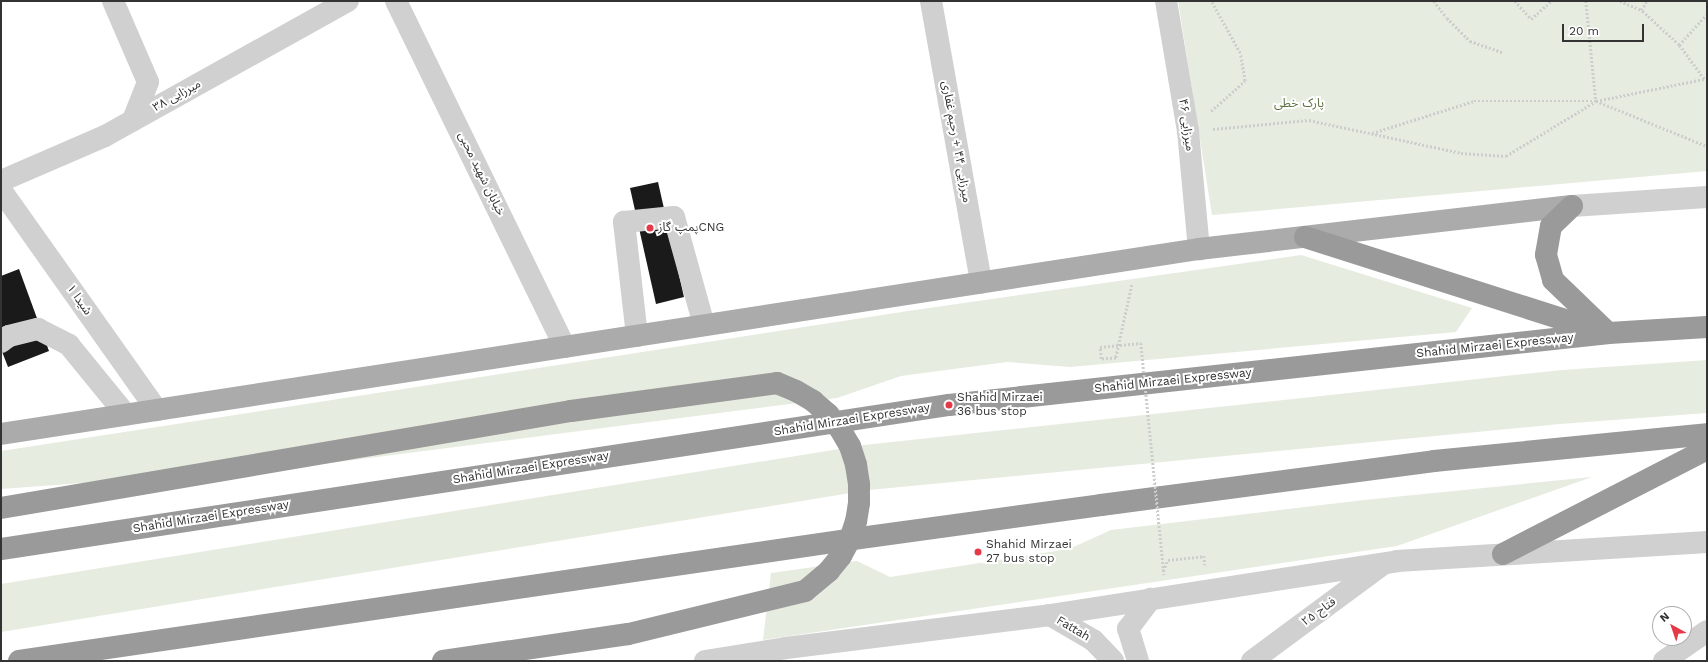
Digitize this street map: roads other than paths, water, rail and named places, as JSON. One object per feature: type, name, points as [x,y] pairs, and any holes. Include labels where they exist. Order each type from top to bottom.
[{"type":"highway","points":[[1572,206],[1551,226],[1546,255],[1551,274],[1553,280],[1608,334]]},
{"type":"highway","points":[[1305,237],[1608,334]]},
{"type":"highway","name":"Shahid Mirzaei Expressway","points":[[1,549],[949,405],[1608,334],[1707,327]]},
{"type":"highway","points":[[1,508],[571,411],[778,383],[796,390],[813,401],[828,414],[840,429],[850,446],[856,465],[859,485],[859,503],[856,521],[850,539],[841,556],[829,571],[805,591],[628,634],[443,661]]},
{"type":"highway","points":[[19,661],[853,539],[1101,505],[1434,461],[1707,434]]},
{"type":"highway","points":[[1502,554],[1707,449]]},
{"type":"main road","points":[[1,434],[1199,249],[1572,206]]},
{"type":"street","points":[[113,1],[148,82],[133,120]]},
{"type":"street","name":"میرزایی ۳۸","points":[[1,181],[105,136],[348,1]]},
{"type":"street","name":"خیابان شهید محبی","points":[[396,1],[565,347]]},
{"type":"street","name":"میرزایی ۴۴ + رحیم غفاری","points":[[931,1],[981,283]]},
{"type":"street","name":"میرزایی ۴۶","points":[[1166,1],[1188,131],[1199,249]]},
{"type":"street","name":"شیدا ۱","points":[[1,190],[157,410]]},
{"type":"street","points":[[1572,206],[1707,197]]},
{"type":"street","points":[[637,336],[624,222],[674,217],[704,325]]},
{"type":"street","points":[[1,342],[9,336],[38,329],[69,345],[126,415]]},
{"type":"street","points":[[705,661],[786,648],[1050,615],[1385,563],[1502,554],[1707,542]]},
{"type":"street","name":"فتاح ۲۵","points":[[1252,661],[1385,563]]},
{"type":"street","points":[[1138,661],[1128,629],[1151,599]]},
{"type":"street","name":"Fattah","points":[[1050,615],[1093,640],[1113,661]]},
{"type":"street","points":[[1664,661],[1707,631]]},
{"type":"place","name":"پمپ گازCNG","points":[[650,228]]},
{"type":"place","name":"Shahid Mirzaei 36 bus stop","points":[[949,405]]},
{"type":"place","name":"Shahid Mirzaei 27 bus stop","points":[[978,552]]},
{"type":"park label","name":"پارک خطی","points":[[1299,104]]}]
